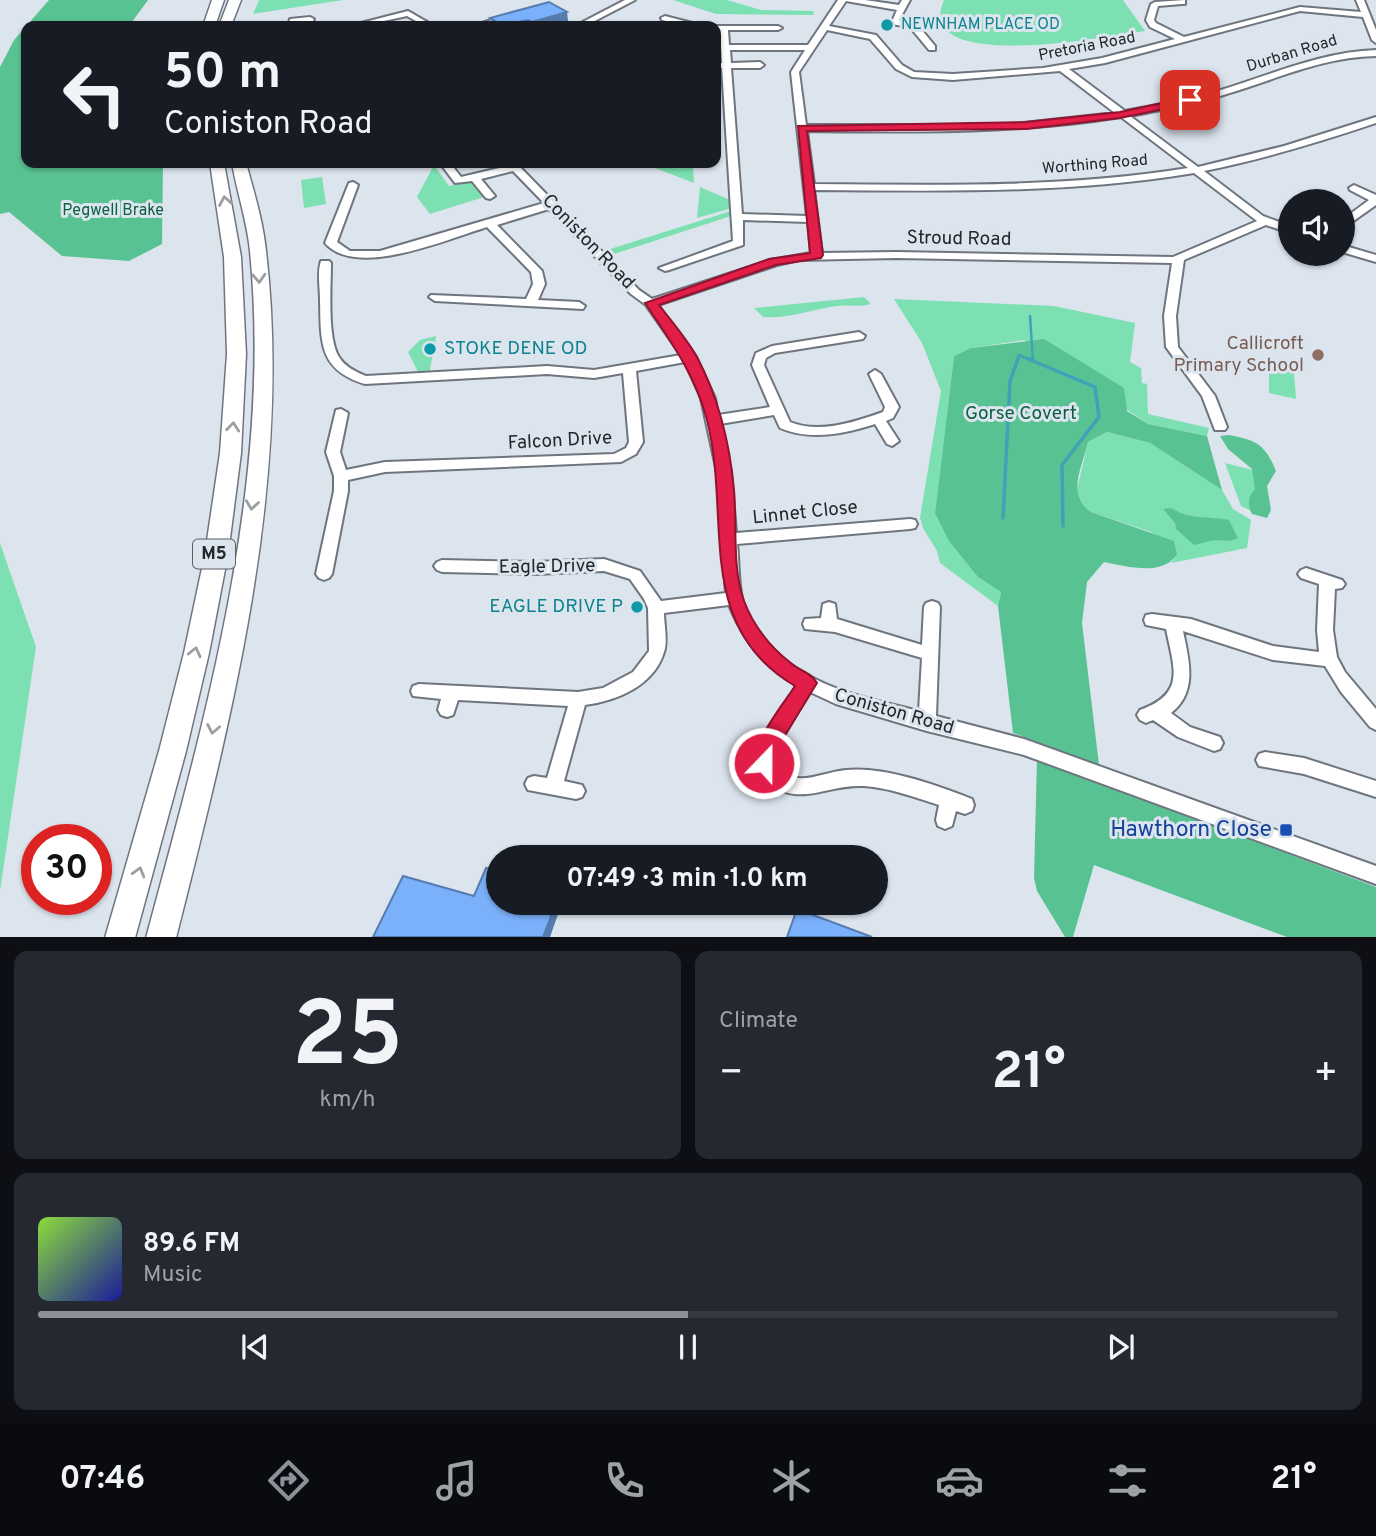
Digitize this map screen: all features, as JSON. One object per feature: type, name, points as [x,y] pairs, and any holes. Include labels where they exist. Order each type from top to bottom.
[{"type":"highway","points":[[211,21],[218,0]]},
{"type":"highway","points":[[228,21],[235,0]]},
{"type":"highway","name":"M5","points":[[120,937],[167,772],[205,611],[226,488],[235,403],[236,313],[234,259],[218,168]]},
{"type":"highway","name":"M5","points":[[161,937],[205,770],[238,606],[255,484],[263,398],[261,309],[258,251],[240,168]]},
{"type":"street","points":[[589,21],[631,0]]},
{"type":"street","points":[[817,255],[795,72],[842,0]]},
{"type":"street","points":[[849,0],[904,4],[894,22],[913,25],[932,48]]},
{"type":"street","points":[[1360,0],[1376,40]]},
{"type":"street","points":[[1145,1],[1155,4],[1182,2]]},
{"type":"street","points":[[1155,4],[1150,22],[1183,40]]},
{"type":"street","name":"Pretoria Road","points":[[824,27],[873,37],[899,67],[912,74],[985,75],[1062,68],[1300,9],[1367,15]]},
{"type":"street","points":[[493,21],[524,12]]},
{"type":"street","points":[[374,21],[408,13],[422,21]]},
{"type":"street","points":[[665,18],[676,21]]},
{"type":"street","points":[[293,21],[310,19]]},
{"type":"street","points":[[721,28],[778,28]]},
{"type":"street","points":[[664,267],[740,243],[721,66],[726,47],[721,31]]},
{"type":"street","points":[[726,47],[810,48]]},
{"type":"street","name":"Durban Road","points":[[802,128],[1026,126],[1120,115],[1216,95],[1337,56],[1376,53]]},
{"type":"street","points":[[721,66],[760,65]]},
{"type":"street","points":[[1062,68],[1194,171],[1265,221],[1278,226]]},
{"type":"street","name":"Worthing Road","points":[[809,187],[1050,186],[1194,171],[1304,145],[1376,120]]},
{"type":"street","points":[[449,168],[459,181],[504,168]]},
{"type":"street","name":"Coniston Road","points":[[516,168],[635,292],[651,303],[690,357],[714,420],[724,472],[734,598],[746,626],[765,652],[787,672],[836,697],[1048,755],[1376,875]]},
{"type":"street","points":[[475,178],[490,196]]},
{"type":"street","points":[[347,188],[331,243],[334,248],[353,255],[411,247],[553,204]]},
{"type":"street","points":[[1354,188],[1376,199],[1355,214]]},
{"type":"street","points":[[737,217],[812,219]]},
{"type":"street","name":"Stroud Road","points":[[651,303],[774,262],[817,255],[1179,259],[1265,221]]},
{"type":"street","points":[[489,223],[537,271],[539,284],[531,302]]},
{"type":"street","points":[[1355,252],[1376,259]]},
{"type":"street","points":[[1179,259],[1173,289],[1173,350],[1205,388],[1214,405],[1220,427]]},
{"type":"street","points":[[330,267],[326,346],[337,365],[347,374],[365,380],[419,378],[447,372],[547,370],[594,374],[690,357]]},
{"type":"street","points":[[434,299],[572,302]]},
{"type":"street","points":[[860,337],[772,350],[760,356],[758,365],[785,425],[803,432],[888,415],[891,407],[875,374]]},
{"type":"street","name":"Falcon Drive","points":[[341,476],[448,458],[608,460],[622,457],[631,451],[636,442],[629,369]]},
{"type":"street","points":[[714,420],[776,410]]},
{"type":"street","points":[[330,566],[341,491],[341,476],[333,452],[341,412]]},
{"type":"street","points":[[878,419],[892,441]]},
{"type":"street","name":"Linnet Close","points":[[729,539],[779,538],[883,518],[910,524]]},
{"type":"street","name":"Eagle Drive","points":[[419,691],[449,702],[578,699],[606,695],[639,677],[657,651],[656,608],[645,585],[635,575],[612,567],[459,575],[442,566]]},
{"type":"street","points":[[1306,574],[1332,583],[1326,645],[1330,660],[1346,688],[1376,722]]},
{"type":"street","points":[[656,608],[734,598]]},
{"type":"street","points":[[927,723],[932,607]]},
{"type":"street","points":[[811,624],[829,616],[931,654]]},
{"type":"street","points":[[1152,620],[1203,629],[1249,647],[1330,660]]},
{"type":"street","points":[[1173,623],[1183,680],[1176,700],[1151,714],[1184,732],[1214,743]]},
{"type":"street","points":[[766,772],[766,747],[807,683]]},
{"type":"street","points":[[553,787],[578,699]]},
{"type":"street","points":[[1265,760],[1304,766],[1376,789]]},
{"type":"street","points":[[748,778],[766,772]]},
{"type":"street","points":[[766,772],[792,789],[849,778],[872,778],[957,803],[944,820]]},
{"type":"street","points":[[534,784],[576,791]]},
{"type":"green space","points":[[49,0],[148,0],[133,21],[30,21]]},
{"type":"green space","points":[[259,0],[343,0],[253,14]]},
{"type":"green space","points":[[673,0],[727,0],[761,10],[814,11],[813,15],[716,14]]},
{"type":"green space","points":[[944,0],[1123,0],[1145,31],[1060,43],[1021,46],[985,44],[957,37],[942,23]]},
{"type":"green space","name":"Pegwell Brake","points":[[21,32],[21,168],[163,168],[162,244],[129,261],[62,256],[9,212],[0,214],[0,67]]},
{"type":"green space","points":[[432,168],[436,168],[449,186],[472,181],[484,197],[430,214],[417,197]]},
{"type":"green space","points":[[655,168],[693,168],[694,183]]},
{"type":"green space","points":[[322,177],[326,204],[304,208],[301,180]]},
{"type":"green space","points":[[700,187],[730,200],[732,208],[697,218]]},
{"type":"green space","points":[[731,211],[731,216],[611,255],[607,250]]},
{"type":"green space","points":[[864,297],[871,304],[837,306],[781,317],[763,317],[754,308]]},
{"type":"green space","points":[[894,299],[1054,306],[1135,323],[1130,362],[1141,368],[1142,383],[1147,384],[1148,414],[1209,428],[1207,436],[1148,424],[1024,340],[971,348],[954,356],[935,513],[978,577],[1001,592],[998,606],[940,563],[937,551],[923,528],[920,518],[941,391],[922,343]]},
{"type":"green space","points":[[436,336],[435,344],[426,345],[425,354],[433,354],[429,374],[419,374],[408,352],[420,340]]},
{"type":"green space","name":"Gorse Covert","points":[[1044,339],[1124,388],[1127,411],[1148,424],[1207,436],[1222,490],[1150,443],[1107,432],[1088,442],[1077,489],[1083,505],[1091,512],[1174,541],[1177,555],[1170,562],[1152,568],[1104,562],[1087,582],[1082,623],[1099,765],[1013,733],[998,606],[1001,592],[978,577],[949,541],[935,513],[954,356],[971,348]]},
{"type":"green space","points":[[1269,368],[1294,373],[1296,399],[1269,393]]},
{"type":"green space","points":[[1107,432],[1150,443],[1222,490],[1233,509],[1251,520],[1247,548],[1171,563],[1177,555],[1151,532],[1091,512],[1079,504],[1076,494],[1088,442]]},
{"type":"green space","points":[[1229,435],[1253,441],[1272,462],[1276,471],[1267,486],[1271,510],[1267,518],[1250,511],[1249,501],[1255,489],[1252,469],[1228,449],[1220,436]]},
{"type":"green space","points":[[1225,463],[1257,471],[1258,514],[1241,506]]},
{"type":"green space","points":[[1171,508],[1192,516],[1229,520],[1238,538],[1194,545],[1176,529],[1175,523],[1163,509]]},
{"type":"green space","points":[[0,543],[36,647],[0,891]]},
{"type":"green space","points":[[1037,759],[1376,887],[1376,937],[1287,937],[1094,865],[1073,937],[1065,937],[1037,891],[1034,878]]},
{"type":"building","points":[[549,2],[567,12],[536,21],[495,21],[490,18]]},
{"type":"building","points":[[486,868],[486,915],[551,915],[543,937],[373,937],[403,876],[474,896]]},
{"type":"building","points":[[795,915],[813,915],[872,937],[787,937]]},
{"type":"waterway","points":[[1030,316],[1033,359]]},
{"type":"waterway","points":[[1017,361],[1019,355],[1032,361]]},
{"type":"waterway","points":[[1003,518],[1010,381],[1018,359]]},
{"type":"waterway","points":[[1028,359],[1033,359]]},
{"type":"waterway","points":[[1033,359],[1095,387],[1099,417],[1062,465],[1063,526]]},
{"type":"place","name":"NEWNHAM PLACE OD","points":[[887,25]]},
{"type":"place","name":"STOKE DENE OD","points":[[430,349]]},
{"type":"place","name":"Callicroft Primary School","points":[[1318,355]]},
{"type":"place","name":"EAGLE DRIVE P","points":[[637,607]]},
{"type":"place","name":"Hawthorn Close","points":[[1286,830]]},
{"type":"route","points":[[764,763],[766,747],[807,683],[787,672],[765,652],[740,613],[730,574],[726,487],[722,460],[708,398],[683,345],[651,303],[774,262],[817,255],[802,128],[1026,126],[1120,115],[1190,100]]}]
